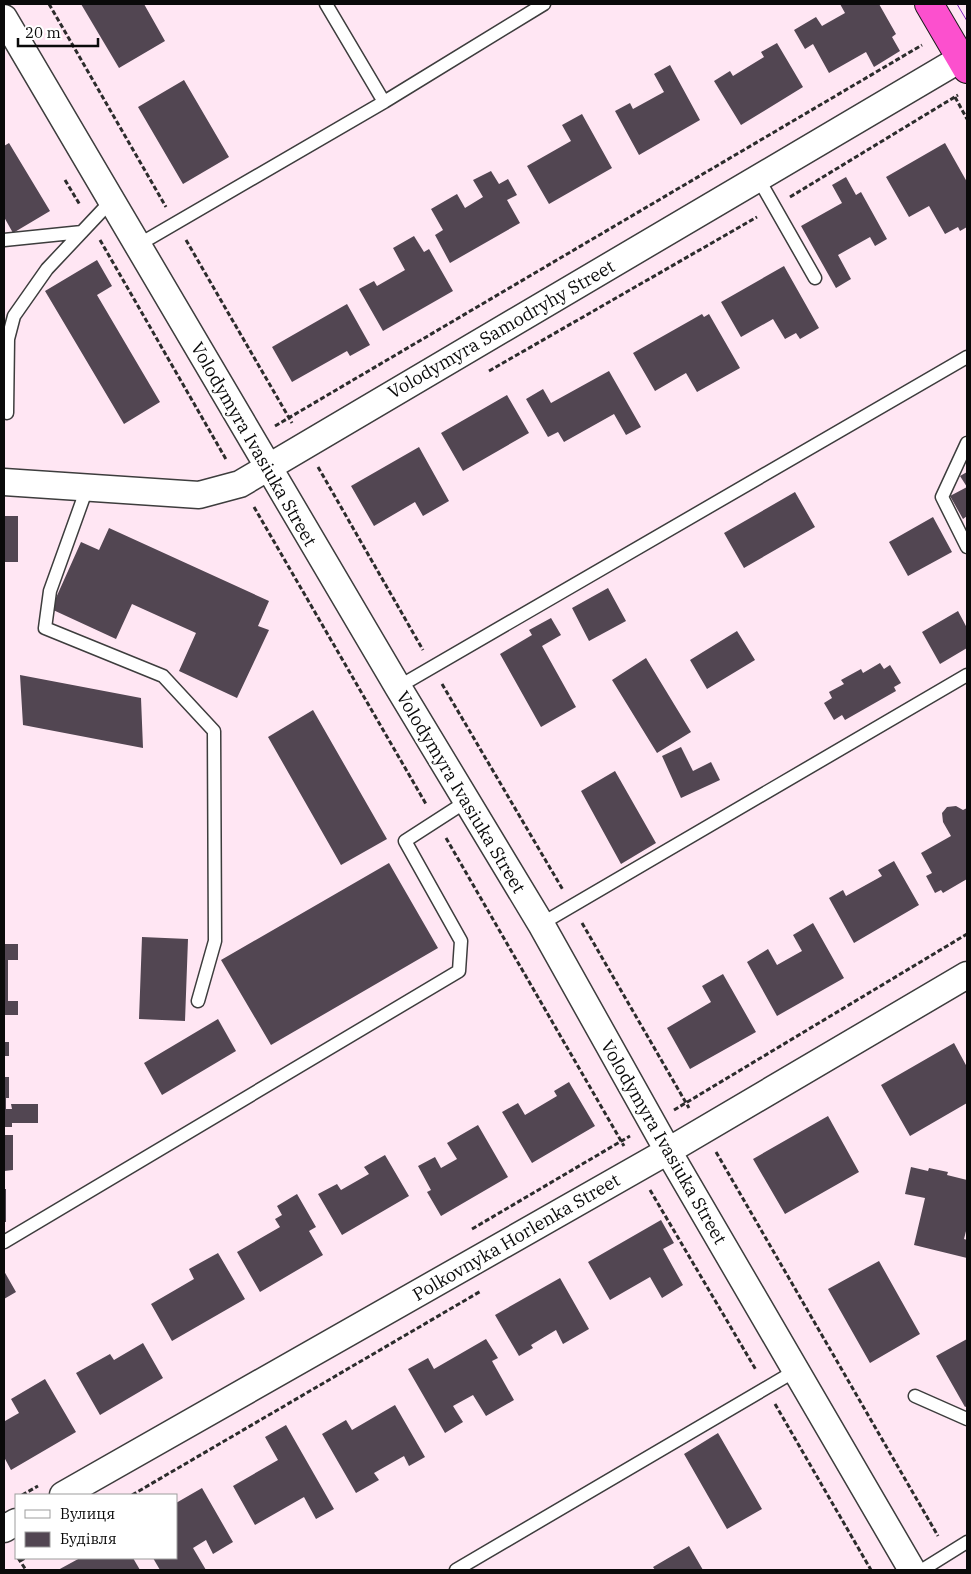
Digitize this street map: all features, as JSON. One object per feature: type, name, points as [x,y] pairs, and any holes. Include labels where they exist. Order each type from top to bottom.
[{"type":"highway","points":[[929,4],[964,69]]},
{"type":"street","name":"Volodymyra Ivasiuka Street","points":[[4,18],[267,466],[541,924],[668,1151],[912,1570]]},
{"type":"street","name":"Volodymyra Samodryhy Street","points":[[4,482],[199,495],[240,484],[267,466],[758,178],[964,69]]},
{"type":"street","name":"Polkovnyka Horlenka Street","points":[[65,1494],[668,1151],[967,975]]},
{"type":"street","points":[[4,1529],[15,1523]]},
{"type":"lane","points":[[326,4],[384,102]]},
{"type":"lane","points":[[138,245],[384,102],[544,4]]},
{"type":"lane","points":[[758,178],[815,278]]},
{"type":"lane","points":[[7,413],[8,339],[14,316],[47,269],[112,200]]},
{"type":"lane","points":[[4,240],[86,228]]},
{"type":"lane","points":[[398,687],[967,359]]},
{"type":"lane","points":[[967,443],[942,497],[967,547]]},
{"type":"lane","points":[[87,488],[50,591],[45,628],[163,676],[214,731],[215,941],[198,1001]]},
{"type":"lane","points":[[541,924],[967,676]]},
{"type":"lane","points":[[4,1242],[459,971],[461,941],[405,841],[467,801]]},
{"type":"lane","points":[[456,1570],[795,1371]]},
{"type":"lane","points":[[915,1396],[967,1419]]},
{"type":"lane","points":[[922,1570],[967,1542]]},
{"type":"path","points":[[49,4],[948,1554]]},
{"type":"path","points":[[224,456],[924,44]]},
{"type":"path","points":[[482,375],[775,207],[964,69]]},
{"type":"path","points":[[62,173],[86,228],[240,484]]},
{"type":"path","points":[[327,464],[253,506],[871,1570]]},
{"type":"path","points":[[467,1232],[967,934]]},
{"type":"path","points":[[24,1494],[39,1485]]},
{"type":"path","points":[[19,1559],[26,1570]]},
{"type":"building","points":[[81,4],[144,4],[165,41],[119,68]]},
{"type":"building","points":[[840,4],[879,4],[896,34],[892,37],[900,51],[874,67],[866,52],[829,73],[813,44],[805,49],[794,30],[816,17],[822,26],[845,13]]},
{"type":"building","points":[[777,43],[803,87],[741,125],[714,81],[730,71],[733,76],[764,57],[761,52]]},
{"type":"building","points":[[670,65],[700,120],[639,155],[615,111],[630,103],[633,109],[664,92],[654,74]]},
{"type":"building","points":[[184,80],[229,157],[183,184],[138,107]]},
{"type":"building","points":[[582,114],[612,168],[549,204],[527,166],[571,141],[562,125]]},
{"type":"building","points":[[9,143],[50,211],[13,233],[4,217],[4,146]]},
{"type":"building","points":[[945,143],[967,182],[967,227],[960,231],[958,227],[945,234],[929,206],[909,217],[886,177]]},
{"type":"building","points":[[491,171],[499,184],[508,179],[517,195],[507,200],[520,223],[450,263],[435,235],[443,230],[431,209],[457,194],[465,208],[483,197],[473,180]]},
{"type":"building","points":[[846,177],[856,195],[861,192],[887,239],[875,246],[870,237],[838,255],[851,279],[836,288],[801,226],[842,203],[832,185]]},
{"type":"building","points":[[414,236],[424,252],[429,249],[453,291],[383,331],[359,289],[374,281],[377,286],[405,270],[393,248]]},
{"type":"building","points":[[97,260],[112,286],[97,295],[160,402],[124,424],[45,291]]},
{"type":"building","points":[[784,266],[819,328],[800,339],[796,333],[785,339],[773,319],[741,337],[721,302]]},
{"type":"building","points":[[347,304],[370,345],[350,356],[347,351],[292,382],[272,347]]},
{"type":"building","points":[[702,314],[704,317],[709,314],[740,368],[697,392],[686,373],[655,391],[633,353]]},
{"type":"building","points":[[609,371],[641,427],[626,435],[614,414],[564,442],[558,432],[548,437],[526,399],[543,389],[551,403]]},
{"type":"building","points":[[507,395],[529,433],[463,471],[441,433]]},
{"type":"building","points":[[419,447],[449,501],[423,516],[415,502],[374,526],[351,486]]},
{"type":"building","points":[[967,472],[967,487],[960,476]]},
{"type":"building","points":[[967,487],[967,516],[963,519],[950,496]]},
{"type":"building","points":[[795,492],[815,527],[744,568],[724,533]]},
{"type":"building","points":[[4,516],[18,516],[18,562],[4,562]]},
{"type":"building","points":[[933,517],[952,552],[908,576],[889,542]]},
{"type":"building","points":[[109,528],[269,601],[258,626],[269,630],[237,698],[179,671],[196,633],[132,604],[116,639],[51,609],[81,542],[99,550]]},
{"type":"building","points":[[608,588],[626,621],[589,641],[572,608]]},
{"type":"building","points":[[958,611],[967,628],[967,648],[940,664],[922,632]]},
{"type":"building","points":[[551,618],[561,635],[542,646],[576,707],[541,727],[500,654],[532,635],[529,630]]},
{"type":"building","points":[[737,631],[755,660],[707,689],[690,660]]},
{"type":"building","points":[[646,658],[691,732],[657,753],[612,680]]},
{"type":"building","points":[[880,663],[884,669],[890,665],[901,683],[894,687],[896,691],[845,720],[842,715],[834,720],[824,703],[832,698],[829,692],[844,684],[841,680],[861,669],[863,673]]},
{"type":"building","points":[[20,675],[141,698],[143,748],[23,725]]},
{"type":"building","points":[[313,710],[387,839],[341,865],[268,737]]},
{"type":"building","points":[[681,747],[693,771],[711,762],[720,780],[681,798],[662,756]]},
{"type":"building","points":[[615,771],[656,843],[621,864],[581,791]]},
{"type":"building","points":[[956,806],[963,810],[967,808],[967,879],[943,893],[941,890],[935,893],[926,876],[932,873],[921,853],[951,836],[943,822],[942,813],[947,807]]},
{"type":"building","points":[[894,861],[919,905],[854,943],[829,898],[843,890],[846,896],[882,876],[878,870]]},
{"type":"building","points":[[389,863],[438,948],[271,1045],[221,960]]},
{"type":"building","points":[[813,923],[844,978],[777,1016],[747,962],[768,949],[777,965],[802,951],[793,935]]},
{"type":"building","points":[[142,937],[188,939],[185,1021],[139,1019]]},
{"type":"building","points":[[4,944],[18,944],[18,960],[8,960],[8,1001],[18,1001],[18,1015],[4,1015]]},
{"type":"building","points":[[723,974],[756,1032],[690,1069],[667,1028],[711,1002],[702,986]]},
{"type":"building","points":[[218,1019],[236,1051],[162,1095],[144,1063]]},
{"type":"building","points":[[4,1042],[9,1042],[9,1056],[4,1056]]},
{"type":"building","points":[[954,1043],[967,1067],[967,1103],[910,1136],[881,1085]]},
{"type":"building","points":[[4,1077],[9,1077],[9,1098],[6,1098],[6,1109],[12,1109],[11,1104],[38,1104],[38,1123],[12,1123],[12,1127],[4,1127]]},
{"type":"building","points":[[569,1082],[595,1126],[532,1163],[502,1112],[518,1103],[525,1115],[557,1096],[554,1091]]},
{"type":"building","points":[[828,1116],[859,1172],[785,1214],[753,1159]]},
{"type":"building","points":[[478,1125],[508,1177],[441,1216],[427,1192],[431,1190],[418,1166],[435,1157],[441,1168],[457,1159],[447,1143]]},
{"type":"building","points":[[4,1135],[13,1135],[13,1170],[4,1171]]},
{"type":"building","points":[[385,1155],[409,1196],[342,1235],[318,1194],[337,1184],[341,1190],[369,1174],[364,1167]]},
{"type":"building","points":[[911,1167],[928,1171],[929,1168],[948,1172],[947,1175],[967,1180],[967,1227],[964,1239],[967,1240],[967,1258],[914,1245],[925,1198],[905,1194]]},
{"type":"building","points":[[4,1189],[6,1189],[6,1222],[4,1222]]},
{"type":"building","points":[[297,1194],[316,1227],[309,1231],[323,1255],[260,1292],[237,1252],[280,1227],[275,1219],[282,1215],[277,1206]]},
{"type":"building","points":[[661,1220],[674,1243],[663,1249],[683,1285],[662,1298],[650,1277],[610,1300],[588,1262]]},
{"type":"building","points":[[218,1253],[245,1299],[172,1341],[151,1304],[194,1279],[189,1269]]},
{"type":"building","points":[[879,1261],[920,1334],[870,1363],[828,1289]]},
{"type":"building","points":[[4,1271],[16,1292],[4,1299]]},
{"type":"building","points":[[560,1278],[589,1329],[563,1344],[556,1330],[531,1345],[533,1348],[519,1356],[495,1315]]},
{"type":"building","points":[[486,1339],[498,1358],[492,1361],[514,1400],[486,1416],[473,1395],[453,1406],[463,1422],[445,1433],[408,1369],[428,1358],[434,1369]]},
{"type":"building","points":[[967,1339],[967,1406],[965,1407],[936,1356]]},
{"type":"building","points":[[143,1343],[163,1378],[100,1415],[76,1373],[110,1354],[114,1360]]},
{"type":"building","points":[[45,1379],[76,1432],[11,1470],[4,1457],[4,1418],[5,1421],[19,1413],[11,1399]]},
{"type":"building","points":[[395,1405],[425,1457],[409,1466],[404,1456],[374,1473],[379,1480],[356,1493],[322,1434],[346,1420],[352,1430]]},
{"type":"building","points":[[286,1425],[334,1509],[316,1519],[304,1497],[255,1525],[233,1486],[278,1460],[265,1437]]},
{"type":"building","points":[[718,1433],[762,1509],[727,1529],[684,1454]]},
{"type":"building","points":[[202,1488],[233,1542],[213,1554],[206,1540],[193,1548],[206,1570],[160,1570],[154,1559],[178,1559],[178,1502]]},
{"type":"building","points":[[689,1546],[703,1570],[655,1570],[653,1567]]},
{"type":"building","points":[[78,1559],[134,1559],[140,1570],[58,1570]]},
{"type":"tram line","points":[[957,4],[967,21]]}]
